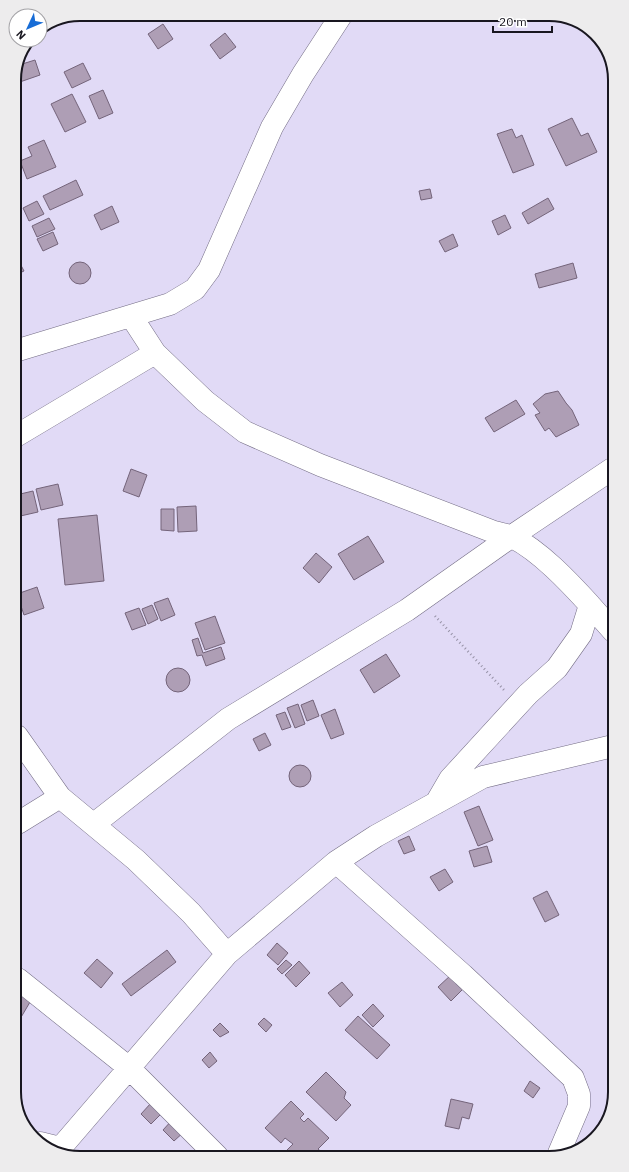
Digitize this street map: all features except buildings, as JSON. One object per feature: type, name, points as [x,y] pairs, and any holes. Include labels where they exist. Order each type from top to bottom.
[{"type":"street","points":[[21,349],[170,304],[195,289],[208,270],[272,127],[303,74],[337,21]]},
{"type":"street","points":[[131,316],[155,353],[205,401],[245,432],[327,468],[494,532],[512,536],[547,561],[570,583],[608,625]]},
{"type":"street","points":[[21,433],[155,353]]},
{"type":"street","points":[[94,824],[228,719],[289,684],[347,646],[421,601],[512,536],[608,472]]},
{"type":"street","points":[[436,803],[450,779],[518,705],[557,668],[581,634],[590,605]]},
{"type":"street","points":[[21,742],[60,797],[75,812],[94,824],[136,860],[180,902],[227,954]]},
{"type":"street","points":[[55,1145],[128,1067],[227,954],[336,862],[376,836],[483,777],[608,747]]},
{"type":"street","points":[[21,821],[60,797]]},
{"type":"street","points":[[336,862],[463,975],[573,1078],[579,1094],[579,1106],[561,1150]]},
{"type":"street","points":[[21,981],[128,1067],[211,1151]]},
{"type":"path","points":[[421,601],[518,705]]}]
